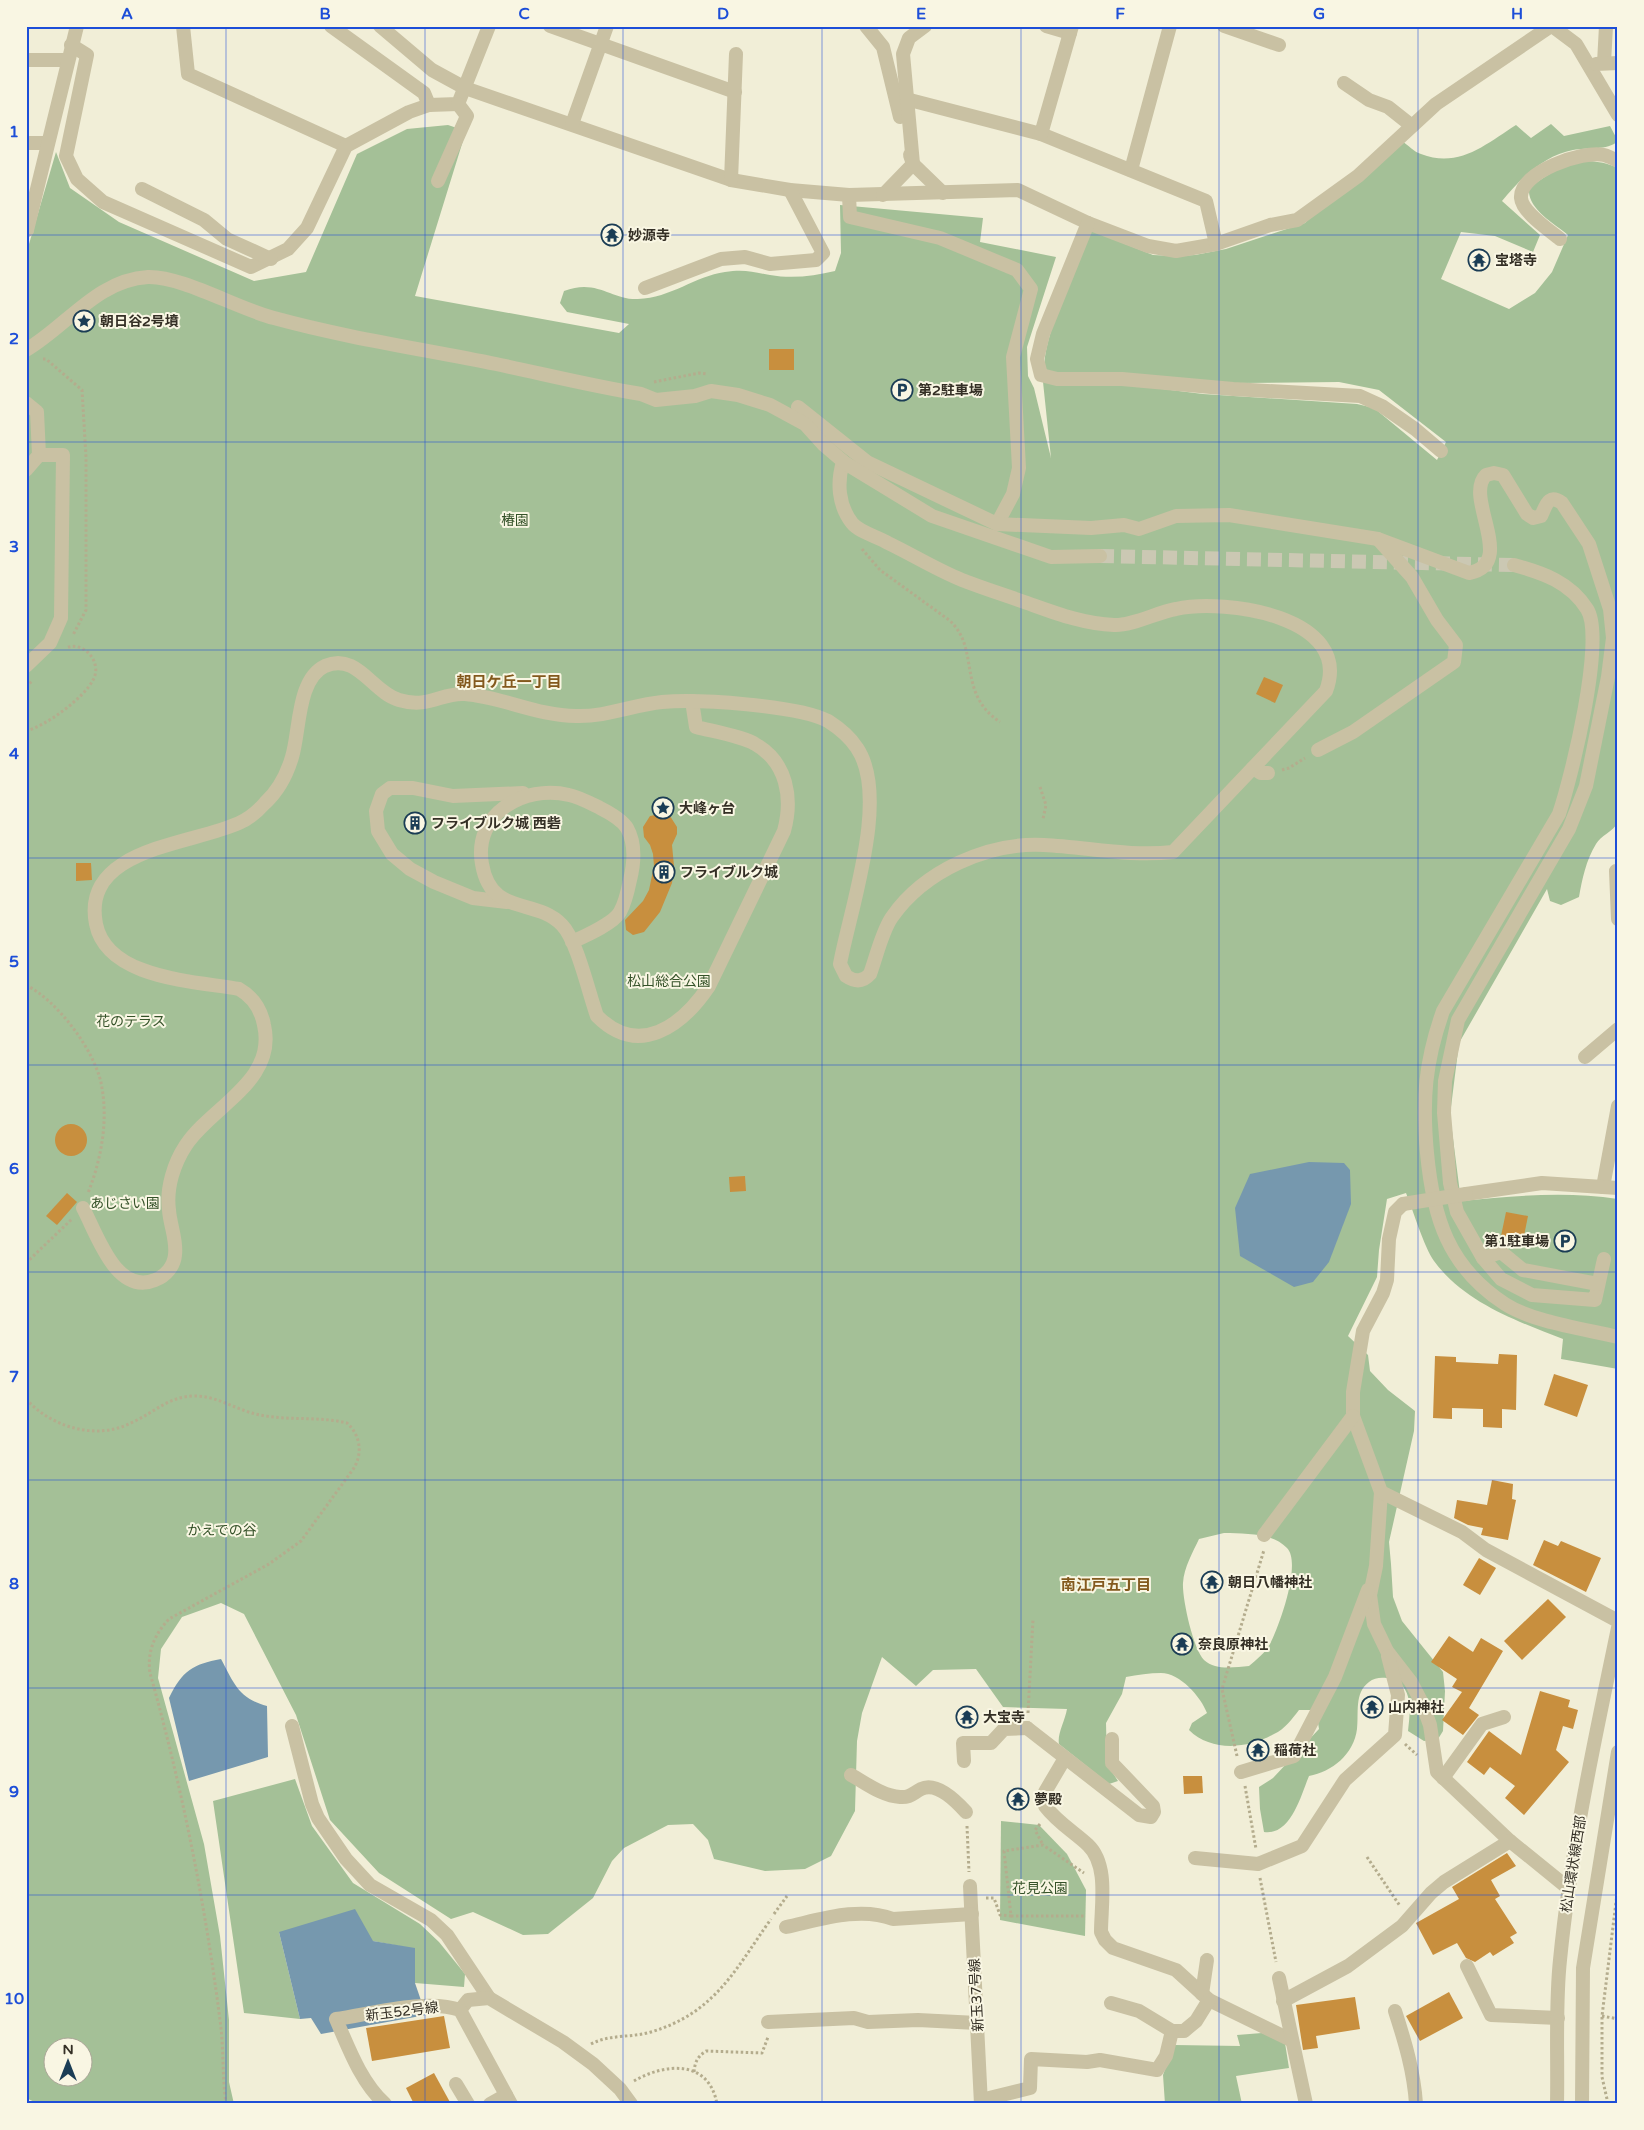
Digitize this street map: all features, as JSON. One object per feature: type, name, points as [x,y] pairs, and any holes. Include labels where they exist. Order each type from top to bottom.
[{"type":"street","points":[[26,230],[46,143],[77,26]]},
{"type":"street","points":[[183,26],[188,74],[346,146]]},
{"type":"street","points":[[331,26],[424,93],[429,105]]},
{"type":"street","points":[[380,26],[432,70],[465,88],[731,180],[790,190],[849,195],[1018,190],[1088,223],[1148,246],[1176,251],[1216,244],[1270,225],[1297,220],[1358,176],[1436,104],[1552,26],[1576,44],[1618,115]]},
{"type":"street","points":[[458,104],[489,26]]},
{"type":"street","points":[[550,26],[735,92]]},
{"type":"street","points":[[572,124],[607,26]]},
{"type":"street","points":[[866,26],[883,47],[903,134],[913,164],[943,193]]},
{"type":"street","points":[[913,164],[903,54],[909,38],[925,26]]},
{"type":"street","points":[[1041,134],[1071,30],[1046,26]]},
{"type":"street","points":[[1131,170],[1170,26]]},
{"type":"street","points":[[1224,26],[1279,45]]},
{"type":"street","points":[[1588,66],[1611,63],[1606,26]]},
{"type":"street","points":[[71,45],[87,55],[66,156],[77,179],[103,202],[251,267],[271,259],[288,249],[307,228],[346,146],[409,112],[429,105],[458,104]]},
{"type":"street","points":[[731,180],[736,54]]},
{"type":"street","points":[[26,60],[67,60]]},
{"type":"street","points":[[1344,84],[1369,100],[1388,107],[1412,126]]},
{"type":"street","points":[[906,99],[1041,134],[1206,201],[1216,244]]},
{"type":"street","points":[[438,181],[467,116],[458,104]]},
{"type":"street","points":[[26,143],[46,143]]},
{"type":"street","points":[[1560,239],[1524,208],[1520,197],[1524,185],[1536,174],[1572,157],[1603,154],[1618,161]]},
{"type":"street","points":[[883,195],[913,164]]},
{"type":"street","points":[[142,189],[204,220],[227,239],[271,259]]},
{"type":"street","points":[[645,288],[721,259],[745,257],[770,264],[816,260],[823,253],[790,190]]},
{"type":"street","points":[[849,195],[850,217],[940,238],[1017,270],[1031,289],[1013,357],[1019,468],[1013,494],[997,524]]},
{"type":"street","points":[[1088,223],[1043,334],[1037,360],[1041,375],[1057,379],[1122,379],[1233,389],[1360,396],[1382,406],[1415,429],[1441,452]]},
{"type":"street","points":[[26,350],[40,342],[102,290],[149,277],[188,285],[248,310],[302,326],[371,342],[641,394],[656,400],[696,396],[711,391],[738,395],[770,406],[805,424],[824,445],[845,463],[932,516],[1052,557],[1100,556]]},
{"type":"street","points":[[26,403],[37,412],[40,455]]},
{"type":"street","points":[[798,407],[867,462],[997,524],[1091,528],[1124,525],[1139,529],[1176,516],[1229,515],[1378,539],[1469,573],[1476,572],[1482,568],[1490,556],[1480,483],[1490,473],[1499,473],[1506,479],[1531,517],[1536,519],[1541,516],[1544,505],[1549,500],[1556,499],[1562,503],[1589,544],[1610,609],[1613,638],[1586,786],[1569,829],[1458,1020],[1445,1081],[1444,1114],[1450,1183],[1457,1212],[1483,1258],[1501,1279],[1532,1295],[1595,1300],[1604,1259]]},
{"type":"street","points":[[26,470],[40,455],[63,455],[61,618],[50,643],[26,666]]},
{"type":"street","points":[[83,1208],[114,1268],[123,1276],[133,1281],[144,1283],[156,1280],[165,1274],[172,1265],[175,1254],[169,1209],[169,1192],[178,1160],[197,1132],[251,1080],[262,1062],[266,1042],[266,1032],[261,1012],[250,995],[239,989],[138,968],[113,955],[97,930],[94,912],[98,893],[107,876],[122,863],[190,838],[240,823],[266,802],[277,789],[292,759],[306,688],[315,673],[330,665],[346,664],[364,674],[371,683],[388,696],[409,703],[430,702],[462,693],[547,713],[576,716],[604,714],[658,703],[692,701],[782,710],[816,716],[833,725],[848,737],[863,757],[870,795],[863,866],[840,964],[846,976],[856,980],[864,979],[870,974],[891,918],[925,884],[958,863],[985,853],[1013,847],[1032,846],[1154,854],[1173,852],[1326,691],[1330,679],[1328,654],[1322,643],[1312,635],[1271,615],[1240,608],[1217,606],[1177,608],[1117,626],[1076,620],[962,580],[853,525],[847,516],[840,495],[840,472],[843,462],[845,463]]},
{"type":"street","points":[[1318,750],[1353,732],[1454,662],[1456,645],[1437,620],[1412,577],[1378,539]]},
{"type":"street","points":[[1514,565],[1560,581],[1576,596],[1588,609],[1593,623],[1594,650],[1571,779],[1559,814],[1444,1011],[1432,1044],[1425,1078],[1423,1114],[1430,1184],[1436,1215],[1444,1236],[1461,1263],[1482,1287],[1506,1305],[1535,1317],[1618,1338]]},
{"type":"street","points":[[572,942],[594,932],[619,913],[635,860],[627,828],[608,812],[568,795],[539,793],[453,796],[413,788],[390,788],[382,794],[376,811],[378,831],[392,854],[410,869],[434,882],[473,898],[507,902],[548,916],[562,925],[572,942],[597,1016],[610,1028],[627,1035],[644,1036],[669,1028],[696,1006],[709,986],[784,831],[789,813],[789,795],[784,777],[774,761],[755,743],[696,726],[692,701]]},
{"type":"street","points":[[1253,768],[1261,773],[1268,773]]},
{"type":"street","points":[[507,902],[495,893],[485,875],[481,854],[485,834],[488,825],[502,808],[519,798],[539,793]]},
{"type":"street","points":[[1616,871],[1618,919]]},
{"type":"street","points":[[1585,1057],[1618,1029]]},
{"type":"street","points":[[1603,1187],[1618,1106]]},
{"type":"street","points":[[1241,1772],[1294,1756],[1335,1676],[1376,1566],[1381,1492],[1353,1416],[1353,1392],[1363,1331],[1383,1293],[1387,1280],[1388,1239],[1395,1212],[1403,1204],[1542,1183],[1618,1188]]},
{"type":"street","points":[[1483,1258],[1501,1252],[1523,1270],[1598,1284]]},
{"type":"street","points":[[1264,1541],[1353,1416]]},
{"type":"street","points":[[1381,1492],[1462,1532],[1486,1550],[1618,1621]]},
{"type":"street","points":[[1195,1858],[1258,1864],[1302,1846],[1345,1780],[1394,1734],[1398,1695],[1387,1651],[1374,1624],[1370,1595],[1372,1580]]},
{"type":"street","name":"松山環状線西部","points":[[1557,2104],[1560,1962],[1568,1888],[1588,1772],[1618,1628]]},
{"type":"street","points":[[1387,1651],[1411,1682],[1422,1703],[1430,1725],[1440,1775],[1510,1841],[1568,1888]]},
{"type":"street","points":[[1440,1775],[1482,1724],[1504,1716]]},
{"type":"street","points":[[292,1726],[312,1804],[318,1818],[346,1859],[370,1885],[431,1920],[447,1935],[489,1998],[563,2042],[620,2089],[631,2104]]},
{"type":"street","points":[[964,1761],[963,1743],[991,1743],[1004,1729],[1027,1728],[1139,1815],[1151,1817],[1154,1812],[1153,1806],[1112,1762],[1112,1739]]},
{"type":"street","name":"松山環状線西部","points":[[1582,2104],[1583,1968],[1618,1752]]},
{"type":"street","points":[[1065,1758],[1045,1792],[1045,1806],[1052,1816],[1098,1856],[1101,1872],[1101,1932],[1104,1940],[1113,1948],[1176,1970],[1206,1997],[1291,2040]]},
{"type":"street","points":[[851,1774],[874,1788],[900,1797],[913,1795],[921,1789],[930,1788],[950,1797],[966,1812]]},
{"type":"street","points":[[1283,2001],[1348,1966],[1409,1918],[1444,1882],[1510,1841]]},
{"type":"street","name":"新玉37号線","points":[[970,1886],[981,2102]]},
{"type":"street","points":[[786,1927],[854,1914],[882,1915],[893,1920],[972,1914]]},
{"type":"street","points":[[1111,2003],[1139,2011],[1172,2031],[1184,2031],[1196,2021],[1206,1997],[1207,1960]]},
{"type":"street","points":[[1467,1966],[1491,2015],[1558,2018]]},
{"type":"street","points":[[1279,1978],[1306,2104]]},
{"type":"street","points":[[460,2010],[468,2000],[489,1998]]},
{"type":"street","name":"新玉52号線","points":[[378,2102],[350,2052],[336,2019],[416,2007],[449,2006],[460,2010],[508,2099]]},
{"type":"street","points":[[1395,2012],[1410,2064],[1416,2104]]},
{"type":"street","points":[[768,2022],[854,2018],[868,2022],[918,2020],[977,2023]]},
{"type":"street","points":[[981,2102],[1030,2088],[1031,2059],[1088,2062],[1100,2060],[1157,2070],[1166,2056],[1172,2031]]},
{"type":"street","points":[[456,2084],[468,2104]]},
{"type":"street","points":[[490,2104],[508,2099]]},
{"type":"path","points":[[46,358],[82,390],[86,456],[86,610],[67,646],[61,653]]},
{"type":"path","points":[[853,525],[860,545],[872,562],[950,620],[959,629],[964,641],[976,696],[986,710],[1000,722]]},
{"type":"path","points":[[26,731],[66,709],[93,681],[96,666],[93,659],[82,648],[67,646]]},
{"type":"path","points":[[26,687],[37,677]]},
{"type":"path","points":[[1268,773],[1289,768],[1318,750]]},
{"type":"path","points":[[1040,787],[1046,805],[1043,818]]},
{"type":"path","points":[[26,985],[36,990],[66,1018],[86,1047],[102,1086],[104,1124],[98,1168],[83,1208],[26,1263]]},
{"type":"path","points":[[26,1399],[44,1415],[57,1423],[72,1428],[103,1430],[133,1423],[176,1398],[208,1397],[258,1415],[291,1420],[338,1421],[347,1423],[359,1441],[360,1452],[354,1468],[301,1541],[269,1564],[169,1619],[158,1632],[151,1648],[150,1673],[193,1850],[220,2022],[222,2077],[226,2104]]},
{"type":"path","points":[[1264,1541],[1222,1690],[1248,1796],[1258,1864],[1279,1978]]},
{"type":"path","points":[[1027,1728],[1033,1619]]},
{"type":"path","points":[[1394,1734],[1440,1775]]},
{"type":"path","points":[[1011,1916],[1004,1851],[1042,1845],[1088,1876]]},
{"type":"path","points":[[1368,1857],[1409,1918]]},
{"type":"path","points":[[1607,2099],[1602,2077],[1602,2016],[1618,1886]]},
{"type":"path","points":[[580,2055],[592,2043],[619,2036],[651,2032],[691,2016],[708,2003],[736,1969],[787,1896]]},
{"type":"path","points":[[1000,1915],[1081,1916]]},
{"type":"path","points":[[1602,2016],[1618,2019]]},
{"type":"path","points":[[694,2072],[695,2062],[706,2051],[762,2053],[767,2045],[768,2022]]},
{"type":"path","points":[[620,2089],[645,2075],[669,2068],[689,2068],[715,2092],[717,2104]]},
{"type":"green space","name":"松山総合公園","points":[[1551,124],[1564,136],[1610,126],[1618,141],[1608,146],[1573,150],[1552,157],[1525,176],[1502,201],[1540,235],[1533,252],[1495,236],[1461,232],[1441,279],[1509,309],[1535,293],[1552,272],[1568,235],[1542,215],[1532,203],[1529,188],[1560,168],[1571,164],[1593,161],[1618,168],[1618,822],[1598,841],[1593,850],[1585,870],[1579,897],[1561,905],[1550,901],[1547,889],[1459,1043],[1450,1115],[1461,1201],[1559,1195],[1618,1199],[1618,1369],[1561,1359],[1563,1339],[1493,1309],[1461,1288],[1447,1276],[1430,1255],[1406,1193],[1387,1199],[1377,1277],[1348,1336],[1368,1355],[1370,1371],[1388,1390],[1415,1411],[1414,1431],[1389,1542],[1393,1597],[1402,1621],[1443,1672],[1445,1691],[1443,1731],[1438,1739],[1424,1741],[1408,1731],[1410,1708],[1404,1687],[1391,1679],[1377,1678],[1371,1680],[1364,1687],[1359,1697],[1357,1729],[1347,1754],[1334,1766],[1309,1776],[1294,1813],[1288,1821],[1281,1828],[1273,1832],[1264,1832],[1259,1787],[1273,1778],[1319,1729],[1317,1716],[1311,1710],[1299,1710],[1282,1729],[1264,1739],[1241,1745],[1219,1745],[1198,1737],[1189,1730],[1192,1723],[1207,1713],[1195,1693],[1182,1681],[1168,1674],[1161,1673],[1126,1677],[1122,1694],[1106,1723],[1107,1764],[1118,1781],[1109,1784],[1059,1744],[1059,1736],[1067,1709],[1003,1707],[976,1669],[933,1670],[916,1686],[882,1657],[862,1713],[857,1741],[855,1811],[831,1856],[805,1869],[765,1871],[714,1859],[708,1840],[693,1824],[668,1825],[624,1848],[612,1861],[593,1898],[548,1934],[523,1935],[473,1912],[451,1919],[379,1873],[330,1820],[296,1715],[244,1614],[221,1603],[182,1617],[161,1649],[158,1678],[204,1844],[220,1936],[229,2020],[229,2082],[234,2104],[39,2104],[26,2098],[26,244],[29,244],[56,152],[70,188],[119,222],[254,281],[306,272],[357,154],[407,129],[448,125],[466,131],[415,296],[619,333],[629,324],[567,312],[560,303],[564,291],[586,287],[638,299],[661,295],[714,274],[732,271],[795,277],[835,271],[841,253],[840,205],[983,218],[980,242],[1056,257],[1027,347],[1028,376],[1034,388],[1051,458],[1043,382],[1106,382],[1203,394],[1357,404],[1374,408],[1437,460],[1446,442],[1379,390],[1339,382],[1236,383],[1058,374],[1045,369],[1048,341],[1090,230],[1153,255],[1195,255],[1226,249],[1305,223],[1312,215],[1402,141],[1418,153],[1435,158],[1448,158],[1471,152],[1516,125],[1531,138]],"holes":[[[1224,1533],[1266,1536],[1287,1548],[1291,1556],[1292,1567],[1288,1595],[1274,1636],[1261,1656],[1249,1666],[1214,1666],[1204,1660],[1192,1635],[1183,1590],[1187,1565],[1199,1539]]]},
{"type":"green space","points":[[295,1779],[312,1826],[353,1883],[420,1924],[439,1942],[465,1974],[464,1987],[415,1983],[415,1949],[373,1941],[279,1932],[300,2019],[244,2013],[213,1801]]},
{"type":"green space","name":"花見公園","points":[[1001,1821],[1039,1825],[1067,1854],[1086,1890],[1085,1936],[1000,1920]]},
{"type":"green space","points":[[1262,2033],[1285,2043],[1289,2068],[1236,2076],[1242,2104],[1165,2104],[1163,2075],[1174,2045],[1240,2046],[1237,2035]]},
{"type":"water","points":[[1309,1162],[1344,1163],[1350,1170],[1351,1204],[1329,1262],[1313,1282],[1294,1287],[1240,1256],[1235,1208],[1250,1174]]},
{"type":"water","points":[[221,1659],[243,1694],[257,1703],[267,1706],[268,1757],[189,1781],[169,1698],[179,1681],[189,1670],[203,1663]]},
{"type":"water","points":[[355,1909],[373,1941],[415,1948],[415,1983],[426,2015],[321,2034],[311,2018],[300,2019],[279,1932]]},
{"type":"building","points":[[769,349],[794,349],[794,370],[769,370]]},
{"type":"building","points":[[1264,677],[1283,685],[1275,703],[1256,694]]},
{"type":"building","name":"フライブルク城 西砦","points":[[415,812],[422,815],[425,822],[422,829],[415,832],[408,829],[405,822],[408,815]]},
{"type":"building","name":"フライブルク城","points":[[660,814],[670,816],[677,827],[677,834],[672,845],[674,866],[672,883],[660,912],[644,932],[633,935],[626,930],[625,920],[643,901],[649,890],[654,866],[653,854],[650,845],[644,837],[643,827],[650,816]]},
{"type":"building","points":[[76,863],[91,863],[92,880],[76,881]]},
{"type":"building","points":[[71,1124],[77,1125],[82,1129],[86,1134],[86,1146],[82,1151],[77,1155],[71,1156],[65,1155],[60,1151],[56,1146],[55,1140],[56,1134],[60,1129],[65,1125]]},
{"type":"building","points":[[745,1176],[746,1191],[730,1192],[729,1177]]},
{"type":"building","points":[[67,1193],[77,1202],[57,1225],[46,1216]]},
{"type":"building","points":[[1506,1212],[1528,1216],[1523,1241],[1501,1236]]},
{"type":"building","points":[[1499,1354],[1517,1355],[1516,1410],[1502,1409],[1502,1428],[1483,1427],[1483,1409],[1452,1408],[1452,1419],[1433,1418],[1435,1356],[1456,1357],[1456,1362],[1498,1364]]},
{"type":"building","points":[[1554,1374],[1588,1385],[1577,1417],[1544,1405]]},
{"type":"building","points":[[1492,1480],[1513,1484],[1512,1499],[1516,1500],[1508,1540],[1481,1535],[1483,1528],[1468,1525],[1454,1518],[1457,1500],[1487,1505]]},
{"type":"building","points":[[1544,1540],[1558,1546],[1561,1541],[1601,1558],[1586,1592],[1533,1565]]},
{"type":"building","points":[[1479,1558],[1496,1568],[1480,1595],[1463,1585]]},
{"type":"building","points":[[1548,1599],[1566,1617],[1522,1660],[1504,1641]]},
{"type":"building","points":[[1449,1636],[1473,1652],[1481,1638],[1503,1651],[1469,1708],[1479,1715],[1463,1735],[1442,1720],[1462,1692],[1452,1687],[1457,1679],[1431,1662]]},
{"type":"building","points":[[1540,1691],[1570,1700],[1568,1707],[1578,1710],[1573,1729],[1563,1726],[1556,1750],[1569,1762],[1524,1815],[1505,1798],[1515,1786],[1490,1767],[1484,1775],[1467,1762],[1489,1731],[1521,1755]]},
{"type":"building","points":[[1183,1776],[1202,1776],[1203,1793],[1184,1794]]},
{"type":"building","points":[[1507,1853],[1516,1866],[1491,1880],[1500,1896],[1495,1899],[1517,1933],[1510,1937],[1514,1943],[1493,1956],[1490,1952],[1475,1962],[1466,1958],[1457,1943],[1433,1955],[1416,1923],[1459,1899],[1452,1887]]},
{"type":"building","points":[[1449,1992],[1463,2018],[1420,2041],[1406,2016]]},
{"type":"building","points":[[1355,1997],[1360,2029],[1316,2036],[1318,2048],[1303,2050],[1296,2005]]},
{"type":"building","points":[[444,2016],[450,2048],[372,2061],[366,2028]]},
{"type":"building","points":[[434,2073],[451,2104],[414,2104],[406,2088]]},
{"type":"tunnel","points":[[1100,556],[1514,565]]},
{"type":"place","name":"妙源寺","points":[[612,235]]},
{"type":"place","name":"宝塔寺","points":[[1479,260]]},
{"type":"place","name":"朝日谷2号墳","points":[[84,321]]},
{"type":"place","name":"第2駐車場","points":[[902,390]]},
{"type":"place","name":"大峰ヶ台","points":[[663,808]]},
{"type":"place","name":"フライブルク城 西砦","points":[[415,823]]},
{"type":"place","name":"フライブルク城","points":[[664,872]]},
{"type":"place","name":"第1駐車場","points":[[1565,1241]]},
{"type":"place","name":"朝日八幡神社","points":[[1212,1582]]},
{"type":"place","name":"奈良原神社","points":[[1182,1644]]},
{"type":"place","name":"山内神社","points":[[1372,1707]]},
{"type":"place","name":"大宝寺","points":[[967,1717]]},
{"type":"place","name":"稲荷社","points":[[1258,1750]]},
{"type":"place","name":"夢殿","points":[[1018,1799]]},
{"type":"district","name":"朝日ケ丘一丁目","points":[[509,682]]},
{"type":"district","name":"南江戸五丁目","points":[[1106,1585]]},
{"type":"park label","name":"椿園","points":[[515,520]]},
{"type":"park label","name":"花のテラス","points":[[131,1021]]},
{"type":"park label","name":"あじさい園","points":[[125,1203]]},
{"type":"park label","name":"かえでの谷","points":[[222,1530]]}]
